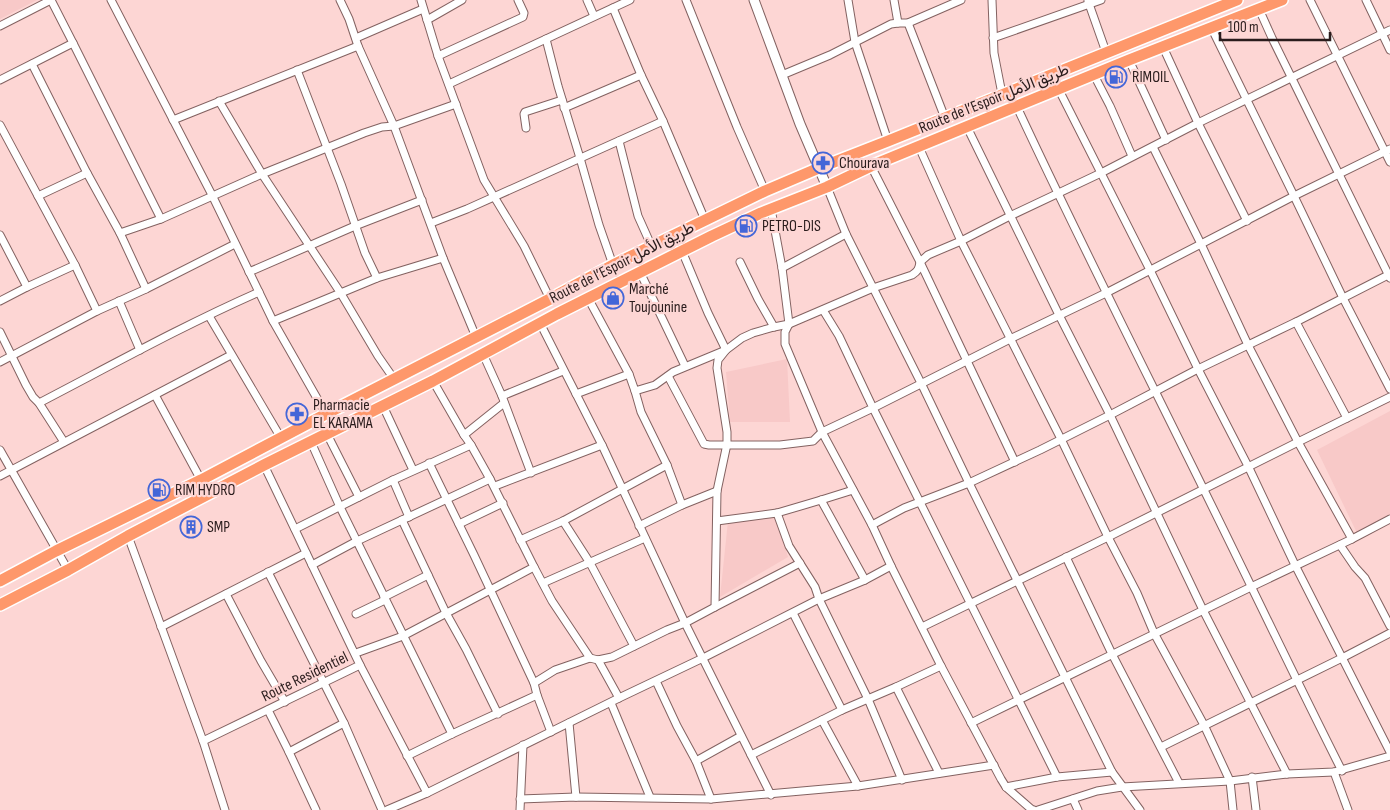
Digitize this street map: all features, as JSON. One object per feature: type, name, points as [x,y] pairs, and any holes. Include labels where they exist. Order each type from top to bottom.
[{"type":"highway","name":"Route de l’Espoir طريق الأمل","points":[[0,581],[56,551],[200,480],[550,299],[650,245],[819,168],[1237,0]]},
{"type":"highway","name":"Route de l’Espoir طريق الأمل","points":[[0,605],[264,465],[432,381],[588,298],[712,236],[871,166],[1129,60],[1282,0]]},
{"type":"street","points":[[0,26],[51,0],[161,219]]},
{"type":"street","points":[[111,0],[212,195],[273,321],[326,414]]},
{"type":"street","points":[[421,0],[438,56],[484,180],[524,246],[550,299]]},
{"type":"street","points":[[427,20],[462,0]]},
{"type":"street","points":[[438,56],[518,21],[523,17],[524,13],[518,0]]},
{"type":"street","points":[[587,0],[594,16]]},
{"type":"street","points":[[449,84],[630,0]]},
{"type":"street","points":[[686,0],[765,192]]},
{"type":"street","points":[[754,0],[846,234],[922,384],[968,483],[1112,772],[1140,810]]},
{"type":"street","points":[[848,0],[855,42],[888,141]]},
{"type":"street","points":[[894,0],[898,23]]},
{"type":"street","points":[[782,75],[820,60],[884,27],[898,23],[908,23],[961,0]]},
{"type":"street","points":[[992,0],[994,53],[1002,94]]},
{"type":"street","points":[[993,38],[1088,2],[1101,0]]},
{"type":"street","points":[[1310,0],[1387,150],[1390,162]]},
{"type":"street","points":[[1366,0],[1390,50]]},
{"type":"street","points":[[342,1],[358,46],[394,126],[443,258],[476,337]]},
{"type":"street","points":[[1088,2],[1106,52]]},
{"type":"street","points":[[613,8],[705,220]]},
{"type":"street","points":[[356,38],[424,9]]},
{"type":"street","points":[[872,525],[904,508],[1015,462],[1198,369],[1389,276],[1259,9]]},
{"type":"street","points":[[908,23],[945,118]]},
{"type":"street","points":[[1211,27],[1343,298],[1390,389]]},
{"type":"street","points":[[715,607],[718,491],[727,444],[726,424],[717,368],[718,360],[726,350],[742,338],[789,324],[873,288],[912,275],[917,272],[920,262],[928,255],[962,241],[1390,30]]},
{"type":"street","points":[[546,40],[599,225],[613,265]]},
{"type":"street","points":[[0,79],[73,43]]},
{"type":"street","points":[[173,120],[358,46]]},
{"type":"street","points":[[1163,47],[1198,123],[1247,221]]},
{"type":"street","points":[[1129,60],[1166,140]]},
{"type":"street","points":[[32,64],[86,173],[120,233],[146,288]]},
{"type":"street","points":[[297,70],[376,278]]},
{"type":"street","points":[[526,128],[525,112],[563,104],[641,75]]},
{"type":"street","points":[[1094,75],[1132,156]]},
{"type":"street","points":[[1038,810],[1097,791],[1122,787],[1334,772],[1390,754],[1059,90]]},
{"type":"street","points":[[219,102],[262,174],[340,292],[394,379]]},
{"type":"street","points":[[120,233],[161,219],[212,195],[372,130],[394,126],[456,104]]},
{"type":"street","points":[[1017,107],[1106,293],[1342,771]]},
{"type":"street","points":[[430,223],[495,197],[663,121]]},
{"type":"street","points":[[0,125],[75,265],[97,311]]},
{"type":"street","points":[[967,127],[1059,316],[1110,415],[1203,610],[1287,774]]},
{"type":"street","points":[[619,141],[638,216],[650,245]]},
{"type":"street","points":[[1152,146],[1202,244],[1248,345],[1298,442],[1352,539]]},
{"type":"street","points":[[919,147],[962,241],[1137,593],[1154,634],[1204,725],[1230,780],[1233,810]]},
{"type":"street","points":[[668,376],[704,444],[780,445],[815,440],[822,432],[1106,293],[1387,150]]},
{"type":"street","points":[[871,166],[920,262],[1015,462]]},
{"type":"street","points":[[38,196],[86,173]]},
{"type":"street","points":[[249,272],[355,226],[422,200]]},
{"type":"street","points":[[771,209],[782,268],[789,324],[785,332],[785,344],[822,432],[854,490],[941,666],[1006,788],[1034,810]]},
{"type":"street","points":[[0,234],[27,287]]},
{"type":"street","points":[[782,268],[846,234]]},
{"type":"street","points":[[0,362],[97,311],[235,244]]},
{"type":"street","points":[[682,251],[708,314],[726,350]]},
{"type":"street","points":[[273,321],[376,278],[443,258]]},
{"type":"street","points":[[740,262],[774,327]]},
{"type":"street","points":[[0,301],[75,265]]},
{"type":"street","points":[[640,272],[685,366]]},
{"type":"street","points":[[39,403],[140,350],[259,292]]},
{"type":"street","points":[[588,298],[629,374],[641,412],[667,465],[682,505]]},
{"type":"street","points":[[119,301],[140,350]]},
{"type":"street","points":[[823,310],[851,359],[873,408],[1057,778]]},
{"type":"street","points":[[209,316],[281,438]]},
{"type":"street","points":[[1296,322],[1347,418]]},
{"type":"street","points":[[540,323],[602,445],[685,623],[771,794]]},
{"type":"street","points":[[0,332],[26,385],[64,442]]},
{"type":"street","points":[[635,391],[654,385],[685,366],[726,350]]},
{"type":"street","points":[[483,354],[531,473]]},
{"type":"street","points":[[0,476],[231,355]]},
{"type":"street","points":[[464,435],[503,400],[563,371]]},
{"type":"street","points":[[576,394],[629,374]]},
{"type":"street","points":[[432,381],[495,486],[520,540],[552,601],[590,658]]},
{"type":"street","points":[[155,395],[200,480]]},
{"type":"street","points":[[922,627],[1249,468],[1390,397]]},
{"type":"street","points":[[383,406],[413,470]]},
{"type":"street","points":[[327,434],[359,497]]},
{"type":"street","points":[[311,442],[340,507],[452,734]]},
{"type":"street","points":[[295,529],[413,470],[471,445]]},
{"type":"street","points":[[495,486],[602,445]]},
{"type":"street","points":[[0,450],[68,570]]},
{"type":"street","points":[[429,463],[534,683],[551,732]]},
{"type":"street","name":"Route Residentiel","points":[[203,742],[360,665],[356,653],[264,465]]},
{"type":"street","points":[[520,540],[563,521],[667,465]]},
{"type":"street","points":[[312,565],[405,518],[490,479]]},
{"type":"street","points":[[393,480],[405,518],[428,575],[498,714]]},
{"type":"street","points":[[717,521],[777,513],[854,490]]},
{"type":"street","points":[[640,526],[682,505],[718,491]]},
{"type":"street","points":[[821,500],[865,580]]},
{"type":"street","points":[[459,524],[503,503]]},
{"type":"street","points":[[777,513],[785,536],[815,587],[819,599],[868,699],[902,780]]},
{"type":"street","points":[[971,723],[1390,520]]},
{"type":"street","points":[[563,521],[590,563],[634,646]]},
{"type":"street","points":[[128,536],[203,742],[225,810]]},
{"type":"street","points":[[543,584],[646,538]]},
{"type":"street","points":[[1340,545],[1364,578],[1390,626]]},
{"type":"street","points":[[161,627],[306,552]]},
{"type":"street","points":[[1066,557],[1112,654],[1179,783]]},
{"type":"street","points":[[534,683],[555,670],[590,658],[598,660],[612,657],[685,623],[800,563]]},
{"type":"street","points":[[387,810],[427,793],[819,599],[865,580],[891,566]]},
{"type":"street","points":[[356,653],[403,636],[534,567]]},
{"type":"street","points":[[268,572],[344,724],[382,810]]},
{"type":"street","points":[[356,614],[428,575]]},
{"type":"street","points":[[226,594],[285,702]]},
{"type":"street","points":[[793,613],[842,710]]},
{"type":"street","points":[[1161,746],[1390,633]]},
{"type":"street","points":[[598,660],[619,698]]},
{"type":"street","points":[[360,665],[427,793]]},
{"type":"street","points":[[751,755],[842,710],[941,666]]},
{"type":"street","points":[[656,681],[696,761],[710,799]]},
{"type":"street","points":[[896,687],[939,773]]},
{"type":"street","points":[[408,756],[537,695]]},
{"type":"street","points":[[611,703],[650,797]]},
{"type":"street","points":[[268,710],[316,810]]},
{"type":"street","points":[[822,720],[858,786]]},
{"type":"street","points":[[569,723],[576,796]]},
{"type":"street","points":[[289,752],[344,724]]},
{"type":"street","points":[[696,761],[741,736]]},
{"type":"street","points":[[520,810],[523,746]]},
{"type":"street","points":[[520,799],[576,796],[710,799],[858,786],[994,765]]},
{"type":"street","points":[[1006,788],[1057,778],[1112,772]]},
{"type":"street","points":[[1334,772],[1348,810]]},
{"type":"street","points":[[1252,777],[1256,810]]},
{"type":"street","points":[[1073,799],[1078,810]]},
{"type":"shaded area","points":[[0,0],[37,0],[0,19]]},
{"type":"shaded area","points":[[787,359],[790,422],[730,422],[726,372]]},
{"type":"shaded area","points":[[1390,411],[1390,519],[1358,535],[1317,450]]},
{"type":"shaded area","points":[[776,514],[788,557],[720,597],[728,521]]},
{"type":"place","name":"RIMOIL","points":[[1116,77]]},
{"type":"place","name":"Chourava","points":[[823,163]]},
{"type":"place","name":"PETRO-DIS","points":[[746,226]]},
{"type":"place","name":"Marché Toujounine","points":[[613,298]]},
{"type":"place","name":"Pharmacie EL KARAMA","points":[[297,414]]},
{"type":"place","name":"RIM HYDRO","points":[[159,490]]},
{"type":"place","name":"SMP","points":[[191,527]]}]
